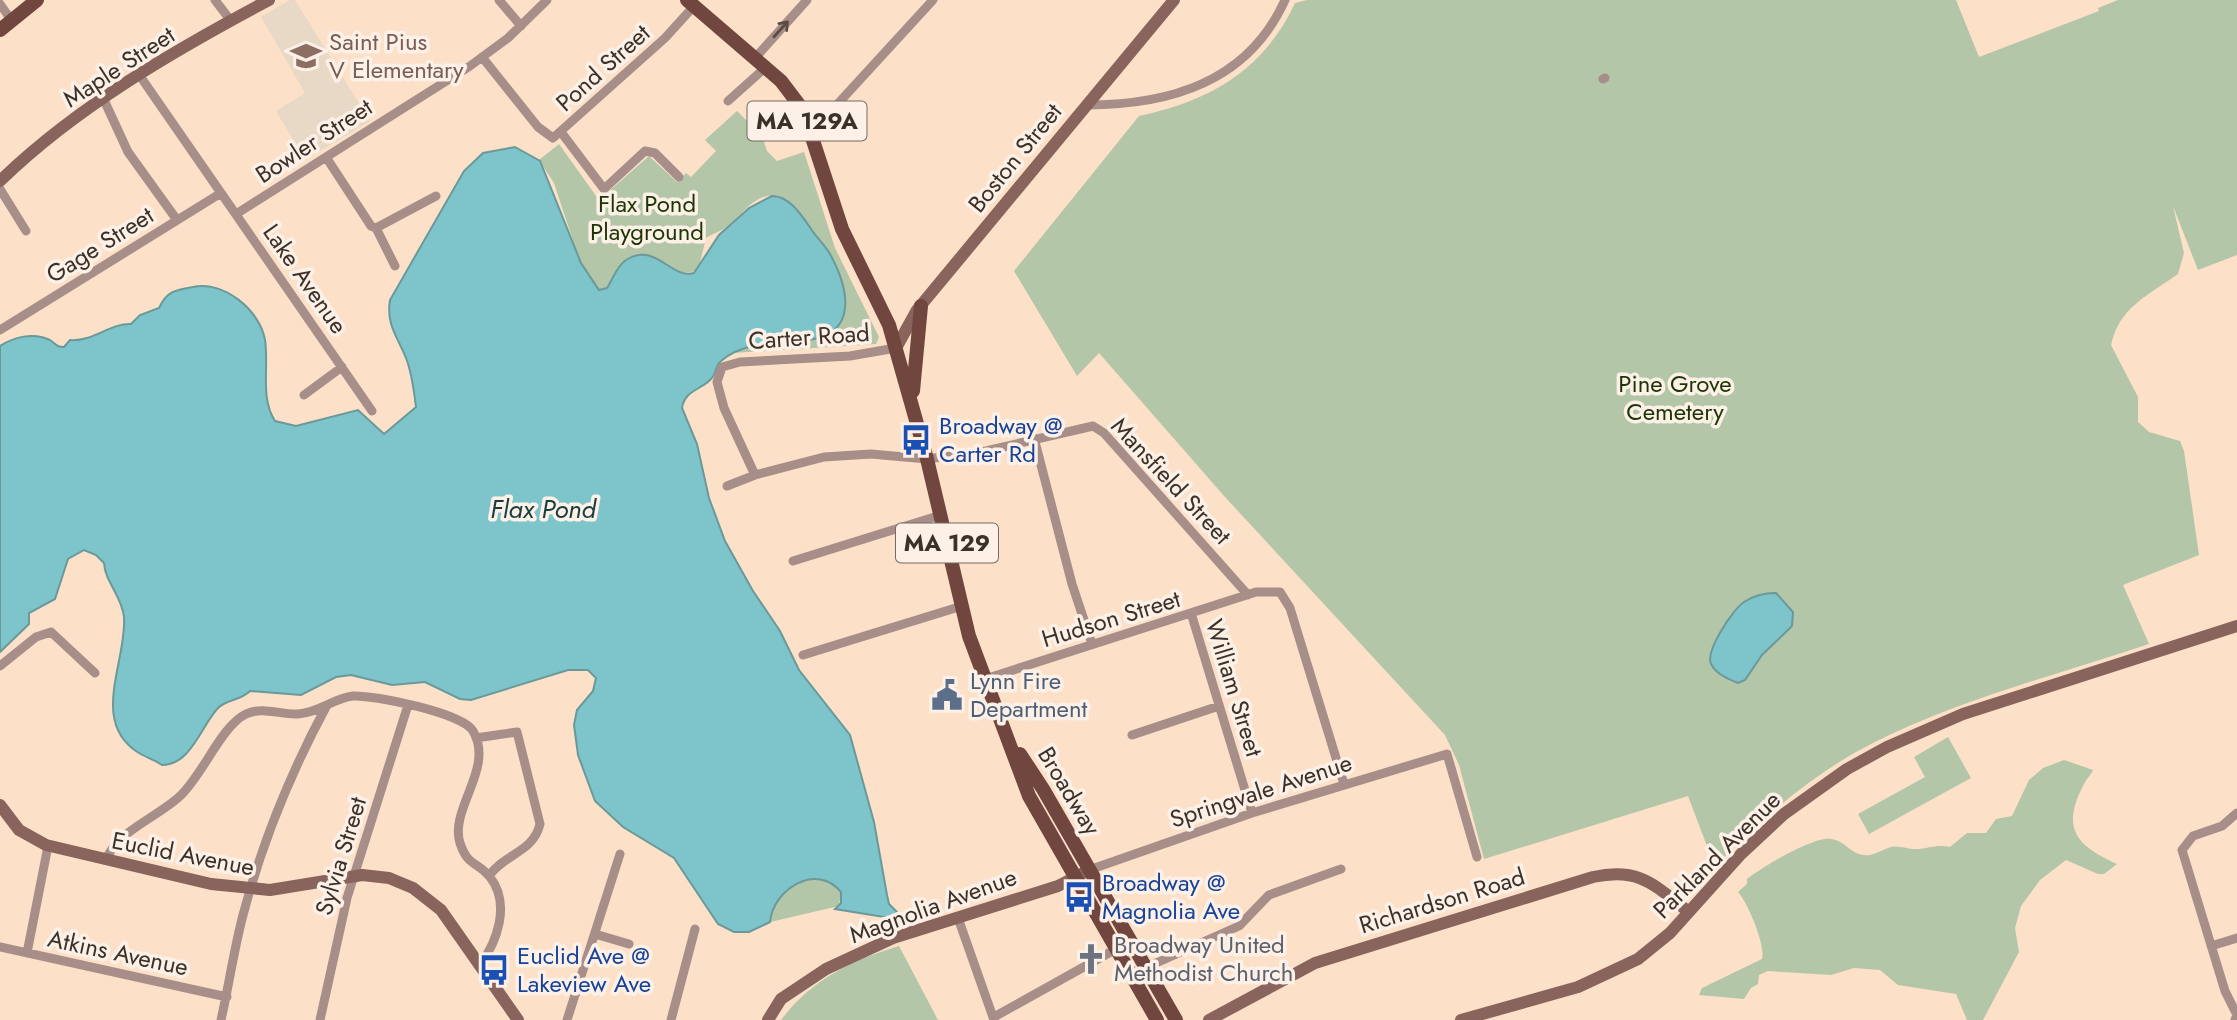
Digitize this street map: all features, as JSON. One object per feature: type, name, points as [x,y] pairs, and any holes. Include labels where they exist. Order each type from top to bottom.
[{"type":"main road","points":[[6,26],[37,0]]},
{"type":"main road","name":"MA 129A","points":[[691,3],[796,98],[811,133],[842,229],[885,316],[896,348]]},
{"type":"main road","name":"MA 129","points":[[912,406],[921,306]]},
{"type":"main road","name":"Broadway","points":[[896,348],[927,459],[962,606],[985,679],[1029,796],[1157,1020]]},
{"type":"main road","name":"Broadway","points":[[1005,733],[1043,789],[1176,1020]]},
{"type":"street","points":[[215,0],[231,21]]},
{"type":"street","name":"Maple Street","points":[[0,181],[104,100],[269,0]]},
{"type":"street","points":[[499,0],[521,26]]},
{"type":"street","name":"Bowler Street","points":[[236,214],[482,57],[521,26],[547,0]]},
{"type":"street","points":[[728,101],[807,0]]},
{"type":"street","points":[[811,133],[933,0]]},
{"type":"street","name":"Boston Street","points":[[896,348],[921,306],[1174,0]]},
{"type":"street","points":[[1086,105],[1152,102],[1217,77],[1258,46],[1285,0]]},
{"type":"street","name":"Pond Street","points":[[482,57],[543,133],[553,138],[665,38],[691,3]]},
{"type":"street","points":[[0,4],[6,26]]},
{"type":"street","name":"Lake Avenue","points":[[140,76],[372,411]]},
{"type":"street","points":[[104,100],[128,152],[177,220]]},
{"type":"street","points":[[561,132],[604,189],[645,151],[655,153],[679,177]]},
{"type":"street","points":[[326,157],[376,228],[395,266]]},
{"type":"street","points":[[0,189],[26,231]]},
{"type":"street","name":"Gage Street","points":[[0,330],[221,193]]},
{"type":"street","points":[[376,228],[436,196]]},
{"type":"street","name":"Carter Road","points":[[755,475],[724,408],[717,382],[723,367],[740,362],[850,356],[896,348]]},
{"type":"street","name":"Lake Avenue","points":[[304,395],[342,367]]},
{"type":"street","name":"Mansfield Street","points":[[927,459],[986,451],[1088,426],[1098,428],[1248,595]]},
{"type":"street","points":[[1034,438],[1072,584],[1092,644]]},
{"type":"street","points":[[727,486],[755,475],[824,457],[871,454],[927,459]]},
{"type":"street","points":[[793,561],[941,516]]},
{"type":"street","name":"Hudson Street","points":[[985,679],[1248,595],[1275,590],[1286,600],[1344,784]]},
{"type":"street","points":[[803,655],[962,606]]},
{"type":"street","name":"William Street","points":[[1191,613],[1252,813]]},
{"type":"street","name":"Parkland Avenue","points":[[1461,1020],[1609,974],[1655,947],[1741,853],[1784,814],[1847,769],[1887,747],[1953,718],[2237,626]]},
{"type":"street","points":[[0,666],[36,637],[51,632],[94,673]]},
{"type":"street","points":[[106,860],[113,846],[182,794],[239,718],[261,710],[299,714],[354,696],[408,705],[449,716],[472,729],[480,748],[475,778],[458,835],[465,858],[489,876],[495,886],[500,911],[498,933],[480,965]]},
{"type":"street","points":[[221,1020],[251,890],[267,842],[310,738],[327,705]]},
{"type":"street","name":"Sylvia Street","points":[[320,1020],[330,968],[354,876],[408,705]]},
{"type":"street","points":[[1132,735],[1220,706]]},
{"type":"street","points":[[299,714],[308,726],[310,738]]},
{"type":"street","points":[[476,738],[517,732],[540,824],[537,839],[523,852],[498,864],[489,876]]},
{"type":"street","name":"Springvale Avenue","points":[[1089,870],[1252,813],[1447,754],[1477,857]]},
{"type":"street","name":"Euclid Avenue","points":[[0,805],[19,830],[48,846],[251,890],[278,889],[354,876],[389,878],[413,888],[441,910],[518,1020]]},
{"type":"street","points":[[2235,1020],[2237,1015],[2185,866],[2184,845],[2193,836],[2222,826],[2237,813]]},
{"type":"street","points":[[27,953],[48,846]]},
{"type":"street","points":[[567,1020],[620,854]]},
{"type":"street","points":[[1145,968],[1239,926],[1269,895],[1341,869]]},
{"type":"street","name":"Magnolia Avenue","points":[[768,1020],[781,999],[826,969],[893,938],[1058,886],[1089,870]]},
{"type":"street","name":"Richardson Road","points":[[1209,1020],[1323,960],[1593,877],[1617,872],[1635,874],[1689,912]]},
{"type":"street","points":[[958,918],[994,1018],[1116,949]]},
{"type":"street","points":[[671,1020],[695,929]]},
{"type":"street","points":[[595,934],[629,944]]},
{"type":"street","points":[[2211,946],[2237,938]]},
{"type":"street","name":"Atkins Avenue","points":[[0,947],[227,997]]},
{"type":"shaded area","name":"Saint Pius V Elementary","points":[[290,0],[295,0],[370,121],[305,160],[276,111],[305,93],[261,17]]},
{"type":"green space","name":"Pine Grove Cemetery","points":[[1307,0],[1956,0],[1979,57],[2099,11],[2098,8],[2118,0],[2237,0],[2237,255],[2198,270],[2173,206],[2184,253],[2178,274],[2128,311],[2115,332],[2111,345],[2138,397],[2138,422],[2149,432],[2180,441],[2184,451],[2199,555],[2123,585],[2149,644],[1940,713],[1873,743],[1829,768],[1789,798],[1715,867],[1688,796],[1484,859],[1459,765],[1445,735],[1225,497],[1099,353],[1077,376],[1014,271],[1139,116],[1189,101],[1232,79],[1268,47],[1295,3]]},
{"type":"green space","name":"Flax Pond Playground","points":[[737,111],[762,136],[767,151],[777,161],[804,152],[835,248],[879,337],[876,344],[733,353],[771,196],[759,199],[726,227],[706,238],[698,271],[616,281],[597,297],[581,265],[554,183],[539,160],[559,144],[599,200],[649,156],[677,182],[686,173],[691,177],[716,151],[705,140]]},
{"type":"green space","points":[[1948,737],[1971,778],[1869,834],[1858,814],[1925,777],[1914,757]]},
{"type":"green space","points":[[2064,760],[2093,770],[2084,784],[2073,813],[2076,834],[2092,850],[2117,864],[2104,874],[2098,874],[2066,860],[2040,880],[2021,906],[2015,928],[2019,952],[1983,1020],[1967,1020],[1956,994],[1898,985],[1880,970],[1854,968],[1831,975],[1768,971],[1759,975],[1758,984],[1751,988],[1744,999],[1699,995],[1702,988],[1762,959],[1763,953],[1755,925],[1738,892],[1747,884],[1747,879],[1764,868],[1788,853],[1824,839],[1842,843],[1854,852],[1864,855],[1895,847],[1950,847],[1967,833],[1986,833],[1996,819],[2012,816],[2029,780],[2043,768]]},
{"type":"green space","points":[[824,878],[841,892],[839,906],[770,922],[776,903],[788,890],[805,881]]},
{"type":"green space","points":[[899,946],[938,1020],[781,1020],[805,994],[834,973]]},
{"type":"water","name":"Flax Pond","points":[[515,147],[540,161],[581,263],[599,290],[607,288],[623,263],[637,255],[655,258],[686,274],[694,273],[719,235],[749,208],[772,196],[784,199],[795,208],[830,254],[845,294],[842,319],[835,329],[824,336],[751,346],[730,354],[719,363],[707,383],[686,397],[682,408],[697,444],[709,498],[725,541],[753,591],[780,631],[799,670],[850,735],[874,822],[889,904],[898,913],[896,919],[835,909],[841,903],[841,892],[831,883],[820,879],[798,883],[787,890],[773,910],[770,922],[749,932],[734,932],[718,924],[674,858],[623,827],[595,801],[578,755],[574,725],[577,710],[593,691],[596,678],[588,670],[568,670],[471,700],[460,699],[425,682],[392,685],[351,675],[336,677],[301,695],[250,691],[218,708],[181,759],[162,765],[139,753],[124,740],[116,725],[114,690],[124,617],[104,563],[96,555],[84,550],[68,559],[55,599],[29,613],[29,624],[0,652],[0,346],[17,338],[30,336],[44,338],[64,347],[70,340],[86,338],[116,326],[131,324],[140,315],[159,308],[165,298],[176,290],[205,286],[216,288],[228,293],[248,308],[262,329],[266,350],[268,403],[275,421],[296,426],[358,410],[384,434],[416,407],[408,364],[391,323],[390,300],[464,171],[483,153]]},
{"type":"water","points":[[1776,593],[1793,612],[1792,626],[1762,655],[1745,680],[1738,683],[1723,676],[1713,668],[1710,658],[1727,621],[1739,606],[1748,600],[1759,595]]},
{"type":"place","name":"Saint Pius V Elementary","points":[[306,56]]},
{"type":"place","name":"Broadway @ Carter Rd","points":[[916,440]]},
{"type":"place","name":"Lynn Fire Department","points":[[947,695]]},
{"type":"place","name":"Broadway @ Magnolia Ave","points":[[1079,897]]},
{"type":"place","name":"Broadway United Methodist Church","points":[[1091,959]]},
{"type":"place","name":"Euclid Ave @ Lakeview Ave","points":[[494,970]]}]
